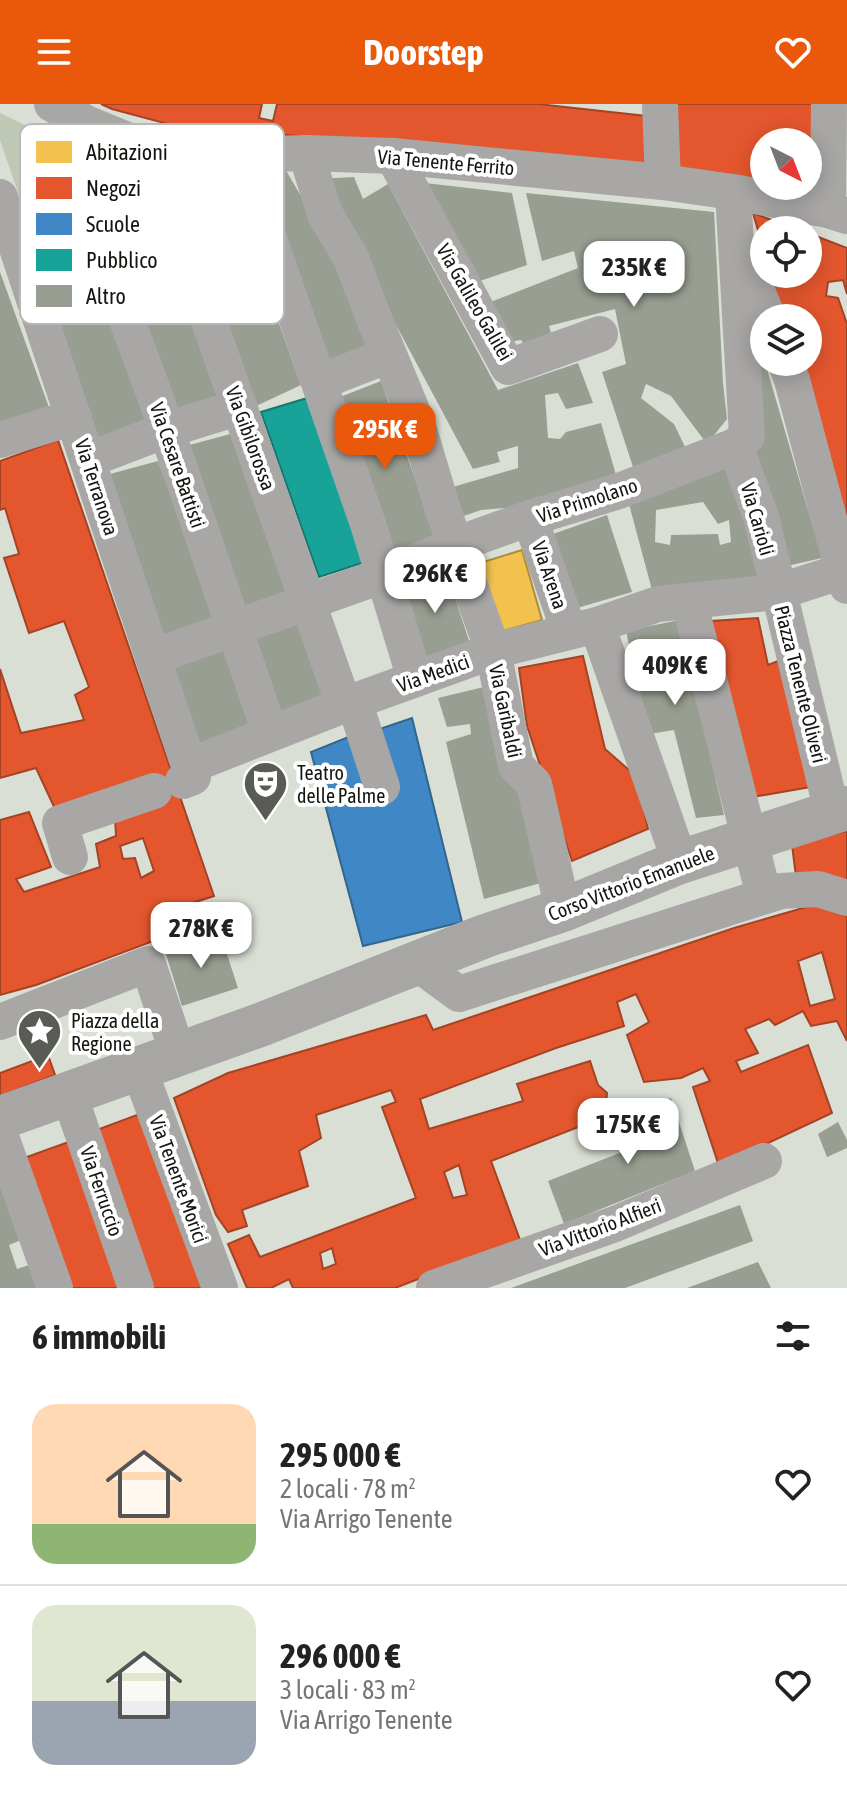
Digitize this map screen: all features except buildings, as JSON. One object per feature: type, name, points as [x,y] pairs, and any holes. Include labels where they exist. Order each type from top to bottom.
[{"type":"main road","name":"Corso Vittorio Emanuele","points":[[0,1118],[418,964],[680,862],[840,810]]},
{"type":"street","name":"Via Tenente Ferrito","points":[[52,104],[88,124]]},
{"type":"street","points":[[660,104],[663,182]]},
{"type":"street","points":[[829,104],[838,213]]},
{"type":"street","name":"Via Garibaldi","points":[[306,153],[325,214],[351,258],[416,420],[455,545],[493,651],[516,766],[534,784],[553,964]]},
{"type":"street","name":"Via Tenente Ferrito","points":[[284,154],[393,156],[663,182],[838,213]]},
{"type":"street","name":"Via Galileo Galilei","points":[[393,156],[508,367],[600,334]]},
{"type":"street","points":[[733,192],[735,238],[751,304]]},
{"type":"street","name":"Via Terranova","points":[[5,210],[20,255]]},
{"type":"street","points":[[284,280],[384,575],[415,679]]},
{"type":"street","name":"Via Terranova","points":[[43,324],[153,657],[178,779]]},
{"type":"street","name":"Via Cesare Battisti","points":[[127,324],[270,733]]},
{"type":"street","name":"Via Gibilorossa","points":[[210,324],[308,602],[382,787]]},
{"type":"street","points":[[320,382],[389,355]]},
{"type":"street","points":[[735,446],[747,436],[753,376]]},
{"type":"street","points":[[790,376],[845,579]]},
{"type":"street","points":[[88,460],[166,430],[240,407]]},
{"type":"street","points":[[0,440],[74,417]]},
{"type":"street","name":"Via Primolano","points":[[153,657],[384,575],[530,518],[619,491],[735,446]]},
{"type":"street","name":"Via Carioli","points":[[735,446],[761,517],[778,592]]},
{"type":"street","name":"Via Arena","points":[[530,518],[583,628],[680,862]]},
{"type":"street","name":"Piazza Tenente Oliveri","points":[[840,810],[778,592],[845,579]]},
{"type":"street","name":"Via Medici","points":[[70,857],[60,823],[178,779],[270,733],[349,703],[493,651],[583,628],[658,604],[778,592]]},
{"type":"street","points":[[689,601],[764,896]]},
{"type":"street","points":[[418,964],[459,994],[781,891],[818,889],[847,898]]},
{"type":"street","points":[[0,1022],[148,964],[159,1061]]},
{"type":"street","name":"Via Tenente Morici","points":[[159,1061],[220,1288]]},
{"type":"street","name":"Via Ferruccio","points":[[69,1094],[136,1288]]},
{"type":"street","points":[[0,1134],[55,1288]]},
{"type":"street","name":"Via Vittorio Alfieri","points":[[434,1288],[615,1224],[764,1161]]},
{"type":"green space","points":[[0,113],[23,124],[20,124],[20,198],[0,140]]},
{"type":"place","name":"Teatro delle Palme","points":[[266,822]]},
{"type":"place","name":"Piazza della Regione","points":[[40,1071]]}]
